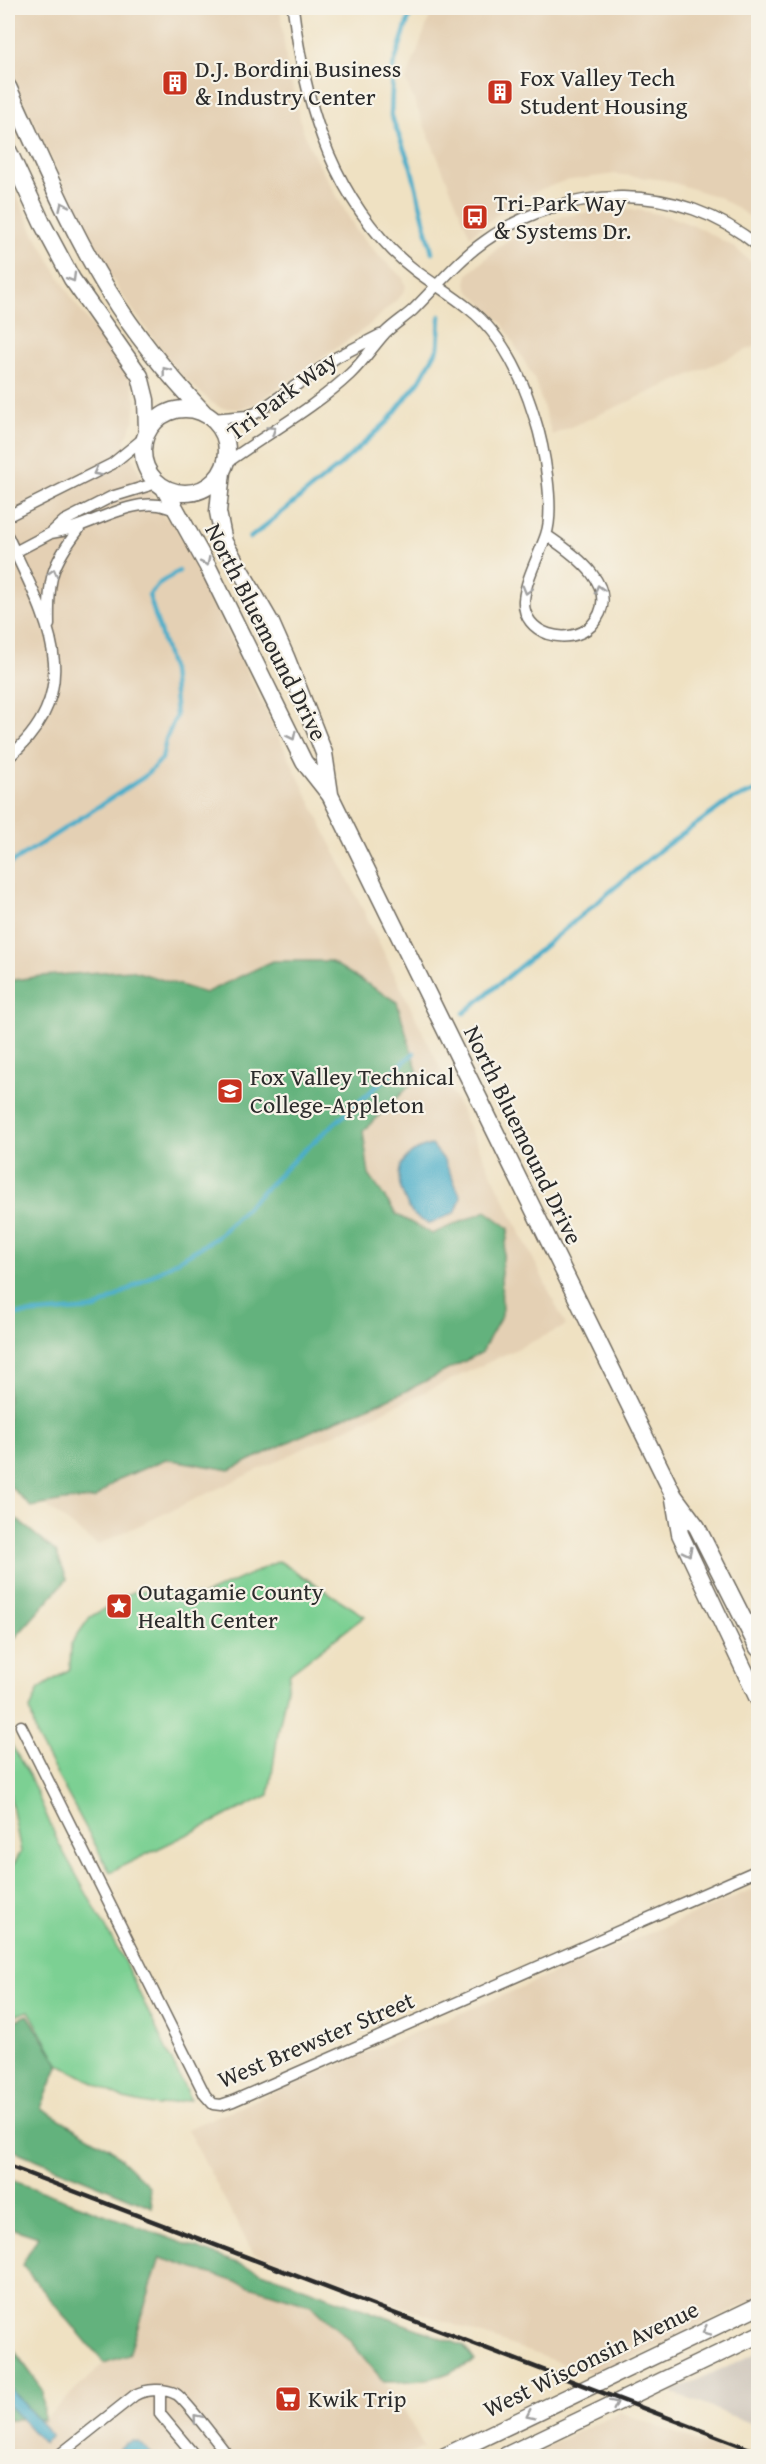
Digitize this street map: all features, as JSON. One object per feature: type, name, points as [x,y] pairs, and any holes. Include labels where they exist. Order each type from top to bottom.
[{"type":"main road","points":[[8,87],[80,240],[111,295],[171,377],[209,416],[226,440],[223,468],[211,484],[196,492],[179,493],[160,486],[147,470],[142,446],[146,434],[146,400],[140,376],[72,279],[42,223],[8,150]]},
{"type":"main road","points":[[146,434],[158,418],[173,410],[190,409],[209,416]]},
{"type":"main road","name":"North Bluemound Drive","points":[[223,468],[218,512],[224,542],[271,623],[286,657],[324,753],[330,795]]},
{"type":"main road","name":"North Bluemound Drive","points":[[160,486],[177,510],[208,567],[304,762],[330,795],[674,1496],[697,1527],[759,1648]]},
{"type":"main road","name":"North Bluemound Drive","points":[[674,1496],[680,1534],[759,1699]]},
{"type":"main road","name":"West Wisconsin Avenue","points":[[445,2457],[759,2306]]},
{"type":"main road","name":"West Wisconsin Avenue","points":[[505,2457],[759,2336]]},
{"type":"street","points":[[293,8],[299,54],[311,110],[340,176],[376,232],[417,273],[469,308],[482,320],[510,359],[521,381],[537,422],[547,472],[548,523],[524,601],[530,620],[546,634],[556,637],[575,636],[590,627],[598,617],[602,598],[599,584],[580,560],[546,535]]},
{"type":"street","name":"Tri Park Way","points":[[223,468],[350,374],[386,333],[436,285],[486,240],[517,222],[556,206],[593,198],[634,196],[669,202],[706,214],[723,222],[759,246]]},
{"type":"street","name":"Tri Park Way","points":[[209,416],[247,416],[256,413],[337,357],[386,333]]},
{"type":"street","points":[[8,516],[112,464],[146,434]]},
{"type":"street","points":[[15,552],[51,533],[64,521],[111,497],[125,491],[160,486]]},
{"type":"street","points":[[51,533],[69,531],[131,507],[159,505],[177,510]]},
{"type":"street","points":[[8,758],[25,742],[48,706],[55,666],[49,628],[48,592],[60,553],[81,526]]},
{"type":"street","points":[[8,537],[49,628]]},
{"type":"street","name":"West Brewster Street","points":[[21,1726],[195,2076],[205,2095],[213,2104],[222,2105],[233,2101],[759,1870]]},
{"type":"street","points":[[58,2457],[135,2395],[145,2390],[177,2394],[228,2457]]},
{"type":"street","points":[[160,2392],[160,2415],[195,2457]]},
{"type":"shaded area","points":[[8,8],[280,8],[286,60],[302,128],[314,156],[356,230],[403,278],[406,287],[402,295],[367,327],[257,403],[239,409],[221,408],[211,402],[177,371],[121,294],[92,244],[8,68]]},
{"type":"shaded area","points":[[433,8],[758,8],[758,222],[721,198],[665,180],[615,174],[564,181],[519,198],[470,236],[406,81]]},
{"type":"shaded area","name":"Fox Valley Technical College-Appleton","points":[[8,175],[33,231],[74,302],[130,376],[136,401],[134,421],[124,442],[163,516],[175,524],[566,1326],[97,1545],[8,1476]]},
{"type":"shaded area","points":[[606,210],[638,210],[668,216],[700,228],[734,247],[758,268],[758,345],[552,435],[535,380],[502,323],[468,290],[466,283],[468,274],[506,241],[529,229],[564,216]]},
{"type":"shaded area","points":[[758,1887],[758,2298],[595,2375],[253,2253],[187,2129]]},
{"type":"shaded area","points":[[160,2258],[311,2305],[350,2341],[384,2382],[401,2404],[424,2447],[404,2456],[8,2456],[8,2420],[44,2420],[104,2363],[129,2355]]},
{"type":"shaded area","points":[[758,2352],[758,2426],[671,2392]]},
{"type":"shaded area","points":[[620,2412],[735,2456],[525,2456]]},
{"type":"green space","points":[[273,961],[330,961],[397,1002],[419,1077],[363,1131],[369,1175],[397,1215],[432,1234],[486,1211],[509,1228],[501,1269],[502,1315],[481,1353],[400,1394],[322,1426],[230,1470],[166,1459],[117,1480],[94,1499],[31,1507],[8,1484],[8,981],[42,976],[131,970],[205,993]]},
{"type":"green space","points":[[8,1512],[56,1552],[67,1579],[8,1646]]},
{"type":"green space","points":[[279,1561],[365,1616],[290,1673],[269,1795],[110,1872],[37,1738],[30,1709],[39,1689],[70,1669],[71,1644],[90,1617],[132,1592],[152,1590],[202,1596]]},
{"type":"green space","points":[[8,1739],[30,1777],[58,1842],[123,1959],[190,2099],[157,2106],[124,2099],[59,2064],[29,2011],[8,2018],[8,1874],[21,1852],[8,1785]]},
{"type":"green space","points":[[28,2015],[59,2064],[41,2108],[111,2149],[149,2186],[152,2207],[8,2148],[8,2023]]},
{"type":"green space","points":[[8,2179],[464,2346],[475,2361],[452,2372],[431,2378],[384,2382],[350,2341],[311,2305],[160,2258],[129,2355],[104,2363],[22,2265],[38,2237],[8,2227]]},
{"type":"green space","points":[[8,2342],[43,2390],[44,2420],[8,2420]]},
{"type":"water","points":[[432,1145],[444,1160],[461,1197],[456,1212],[430,1224],[417,1218],[410,1211],[403,1195],[399,1176],[400,1168],[408,1156]]},
{"type":"water","points":[[8,2386],[52,2435],[43,2443],[8,2405]]},
{"type":"water","points":[[133,2441],[139,2442],[154,2456],[118,2456],[122,2446]]},
{"type":"waterway","points":[[412,8],[393,67],[391,115],[411,167],[432,252]]},
{"type":"waterway","points":[[250,538],[339,466],[387,422],[420,380],[438,348],[440,316]]},
{"type":"waterway","points":[[8,865],[144,777],[162,759],[166,739],[176,716],[172,671],[149,595],[160,583],[179,571]]},
{"type":"waterway","points":[[464,1013],[660,850],[729,801],[758,790]]},
{"type":"waterway","points":[[8,1315],[95,1309],[216,1238],[298,1156],[414,1053]]},
{"type":"railway","points":[[8,2166],[758,2452]]},
{"type":"place","name":"D.J. Bordini Business & Industry Center","points":[[175,83]]},
{"type":"place","name":"Fox Valley Tech Student Housing","points":[[500,92]]},
{"type":"place","name":"Tri-Park Way & Systems Dr.","points":[[475,217]]},
{"type":"place","name":"Fox Valley Technical College-Appleton","points":[[230,1091]]},
{"type":"place","name":"Outagamie County Health Center","points":[[119,1606]]},
{"type":"place","name":"Kwik Trip","points":[[288,2399]]}]
